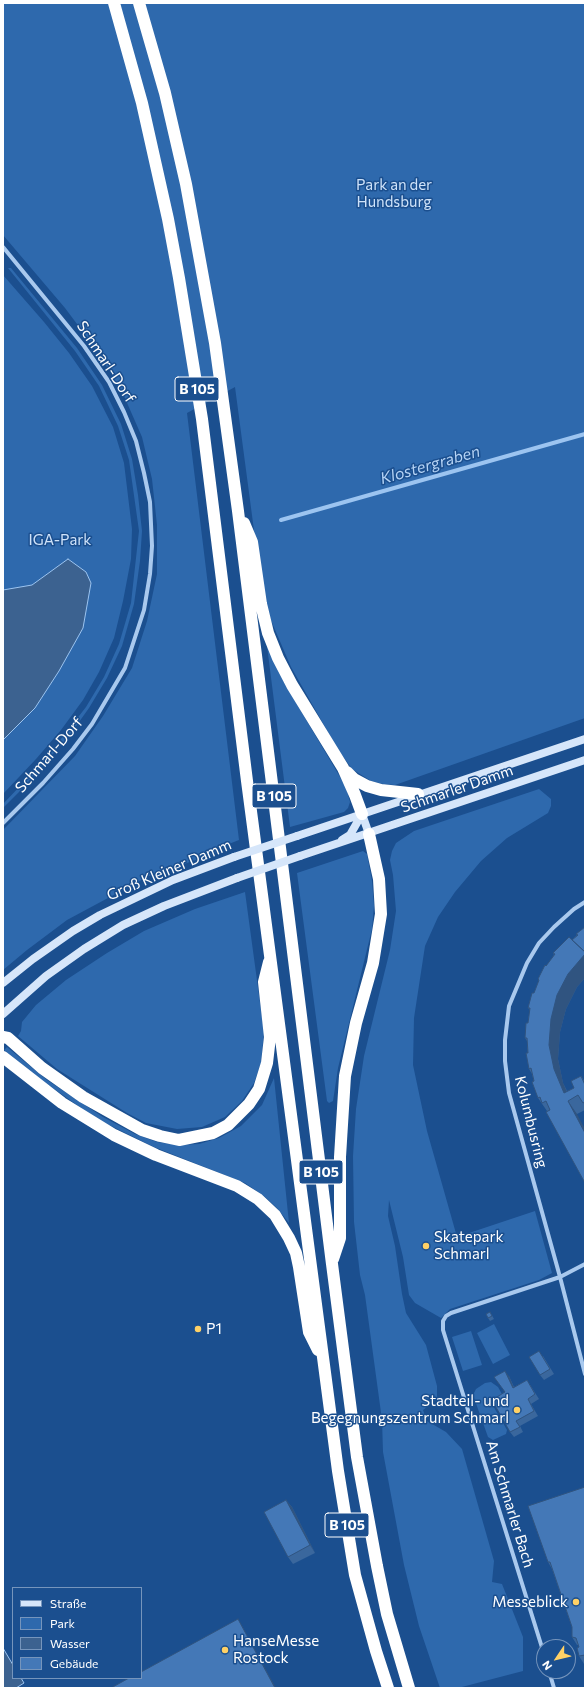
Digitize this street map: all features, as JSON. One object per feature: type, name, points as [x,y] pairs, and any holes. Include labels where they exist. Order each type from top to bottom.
[{"type":"highway","name":"B 105","points":[[114,3],[142,103],[168,219],[202,419],[322,1357],[338,1471],[355,1575],[388,1688]]},
{"type":"highway","name":"B 105","points":[[139,3],[165,93],[186,184],[215,343],[238,511],[357,1457],[387,1614],[409,1688]]},
{"type":"highway","points":[[238,511],[252,542],[261,604],[268,634],[275,652],[292,685],[343,768],[362,814]]},
{"type":"highway","points":[[343,768],[354,780],[367,786],[381,790],[418,794]]},
{"type":"highway","points":[[332,1264],[340,1238],[340,1149],[345,1076],[356,1023],[373,963],[381,914],[380,878],[369,834]]},
{"type":"highway","points":[[3,1037],[8,1038],[42,1068],[83,1096],[142,1130],[179,1140],[213,1133],[228,1125],[249,1104],[259,1089],[267,1063],[270,1036],[264,982],[271,955]]},
{"type":"highway","points":[[3,1057],[33,1082],[62,1103],[114,1135],[156,1155],[237,1186],[258,1199],[267,1207],[282,1226],[296,1253],[310,1332],[322,1357]]},
{"type":"street","name":"Schmarl-Dorf","points":[[3,247],[84,346],[109,382],[124,412],[136,440],[144,473],[150,502],[152,546],[150,574],[144,610],[125,668],[92,724],[73,749],[43,783],[3,823]]},
{"type":"street","name":"Schmarler Damm","points":[[362,814],[585,739]]},
{"type":"street","name":"Schmarler Damm","points":[[337,844],[585,760]]},
{"type":"street","points":[[362,814],[369,834]]},
{"type":"street","points":[[337,844],[350,835],[362,814]]},
{"type":"street","name":"Groß Kleiner Damm","points":[[3,983],[38,955],[72,931],[100,915],[174,880],[234,857],[362,814]]},
{"type":"street","name":"Groß Kleiner Damm","points":[[3,1014],[46,976],[123,925],[164,906],[237,878],[337,844]]},
{"type":"street","name":"Kolumbusring","points":[[585,902],[574,909],[554,927],[539,943],[527,963],[509,1006],[505,1040],[505,1062],[509,1093],[560,1276],[585,1374]]},
{"type":"street","points":[[560,1276],[585,1264]]},
{"type":"street","name":"Am Schmarler Bach","points":[[539,1639],[443,1330],[443,1321],[446,1316],[452,1313],[560,1276]]},
{"type":"green space","name":"Park an der Hundsburg","points":[[3,3],[585,3],[585,718],[395,785],[371,781],[352,769],[337,748],[291,667],[270,618],[262,588],[235,387],[187,413],[239,840],[216,849],[216,853],[149,876],[67,920],[3,970],[3,830],[75,756],[103,716],[132,668],[147,621],[157,574],[157,525],[152,479],[142,437],[124,396],[98,352],[65,308],[3,235]]},
{"type":"green space","points":[[8,268],[11,268],[77,348],[102,385],[121,424],[132,459],[142,531],[140,561],[134,604],[122,646],[107,678],[89,708],[69,736],[3,808],[3,804],[40,765],[86,707],[104,677],[119,644],[131,603],[139,531],[129,460],[118,426],[99,386],[75,351]]},
{"type":"green space","name":"IGA-Park","points":[[3,275],[69,353],[92,386],[113,427],[124,463],[132,529],[131,559],[123,601],[114,638],[99,672],[83,700],[61,730],[3,794]]},
{"type":"green space","points":[[267,646],[286,686],[346,787],[350,802],[348,808],[344,812],[290,827]]},
{"type":"green space","points":[[539,789],[551,799],[551,806],[548,813],[507,838],[481,861],[455,892],[438,917],[425,946],[414,1018],[413,1065],[427,1131],[457,1237],[535,1211],[552,1273],[539,1280],[450,1309],[441,1318],[415,1303],[409,1295],[403,1257],[389,1200],[388,1216],[395,1246],[406,1313],[426,1345],[437,1386],[437,1399],[423,1410],[427,1421],[446,1432],[462,1449],[494,1561],[492,1582],[502,1584],[523,1637],[523,1671],[458,1688],[440,1688],[419,1626],[404,1565],[383,1452],[382,1420],[365,1295],[360,1275],[354,1222],[353,1156],[356,1109],[364,1056],[390,950],[396,911],[393,875],[390,860],[396,843],[414,831]]},
{"type":"green space","points":[[363,851],[367,854],[372,881],[374,906],[372,929],[338,1068],[333,1101],[329,1103],[327,1101],[297,873]]},
{"type":"green space","points":[[245,892],[264,1032],[261,1063],[254,1083],[242,1101],[225,1117],[202,1127],[177,1129],[146,1123],[127,1113],[57,1069],[18,1036],[21,1031],[22,1022],[36,1005],[66,980],[107,953],[144,931],[195,909]]},
{"type":"green space","points":[[7,1047],[47,1080],[103,1117],[135,1134],[157,1142],[178,1145],[199,1144],[219,1138],[241,1126],[262,1105],[274,1078],[289,1223],[277,1208],[264,1196],[245,1183],[154,1147],[107,1124],[84,1110],[40,1079],[4,1050]]},
{"type":"green space","points":[[494,1324],[510,1355],[493,1364],[477,1333]]},
{"type":"green space","points":[[471,1331],[482,1365],[463,1371],[452,1337]]},
{"type":"green space","points":[[491,1382],[498,1387],[503,1396],[492,1404],[507,1430],[506,1434],[493,1440],[488,1437],[473,1395],[476,1389],[485,1383]]},
{"type":"water","points":[[68,559],[86,572],[91,583],[83,628],[59,671],[35,708],[3,740],[3,590],[32,585]]},
{"type":"water","points":[[3,1648],[12,1663],[12,1679],[22,1679],[24,1683],[16,1688],[3,1688]]},
{"type":"building","points":[[585,927],[585,952],[572,940],[578,935],[576,934]]},
{"type":"building","points":[[569,937],[585,952],[585,954],[568,974],[557,995],[551,1019],[549,1045],[554,1069],[564,1093],[574,1088],[571,1081],[581,1076],[585,1085],[585,1102],[583,1103],[578,1095],[568,1101],[585,1133],[585,1183],[546,1112],[550,1110],[546,1101],[542,1103],[540,1097],[538,1098],[532,1082],[534,1081],[531,1068],[529,1069],[526,1053],[528,1053],[527,1038],[525,1038],[526,1023],[528,1023],[530,1008],[528,1008],[532,993],[534,993],[539,980],[538,979],[545,965],[546,966],[555,954],[553,953]]},
{"type":"building","points":[[490,1312],[492,1316],[488,1318],[486,1314]]},
{"type":"building","points":[[539,1351],[550,1369],[540,1375],[529,1357]]},
{"type":"building","name":"Stadteil- und Begegnungszentrum Schmarl","points":[[505,1371],[513,1388],[527,1380],[535,1394],[528,1399],[534,1411],[516,1421],[520,1427],[510,1432],[492,1400],[505,1392],[494,1377]]},
{"type":"building","points":[[585,1487],[585,1655],[579,1656],[577,1648],[579,1647],[576,1638],[572,1637],[572,1627],[550,1562],[548,1562],[528,1506]]},
{"type":"building","points":[[286,1500],[310,1545],[288,1557],[264,1512]]},
{"type":"building","name":"HanseMesse Rostock","points":[[238,1619],[275,1688],[111,1688],[127,1679],[142,1679],[142,1671]]},
{"type":"waterway","name":"Klostergraben","points":[[281,520],[585,434]]},
{"type":"place","name":"Skatepark Schmarl","points":[[426,1246]]},
{"type":"place","name":"P1","points":[[198,1329]]},
{"type":"place","name":"Stadteil- und Begegnungszentrum Schmarl","points":[[517,1410]]},
{"type":"place","name":"Messeblick","points":[[576,1602]]},
{"type":"place","name":"HanseMesse Rostock","points":[[225,1650]]}]
